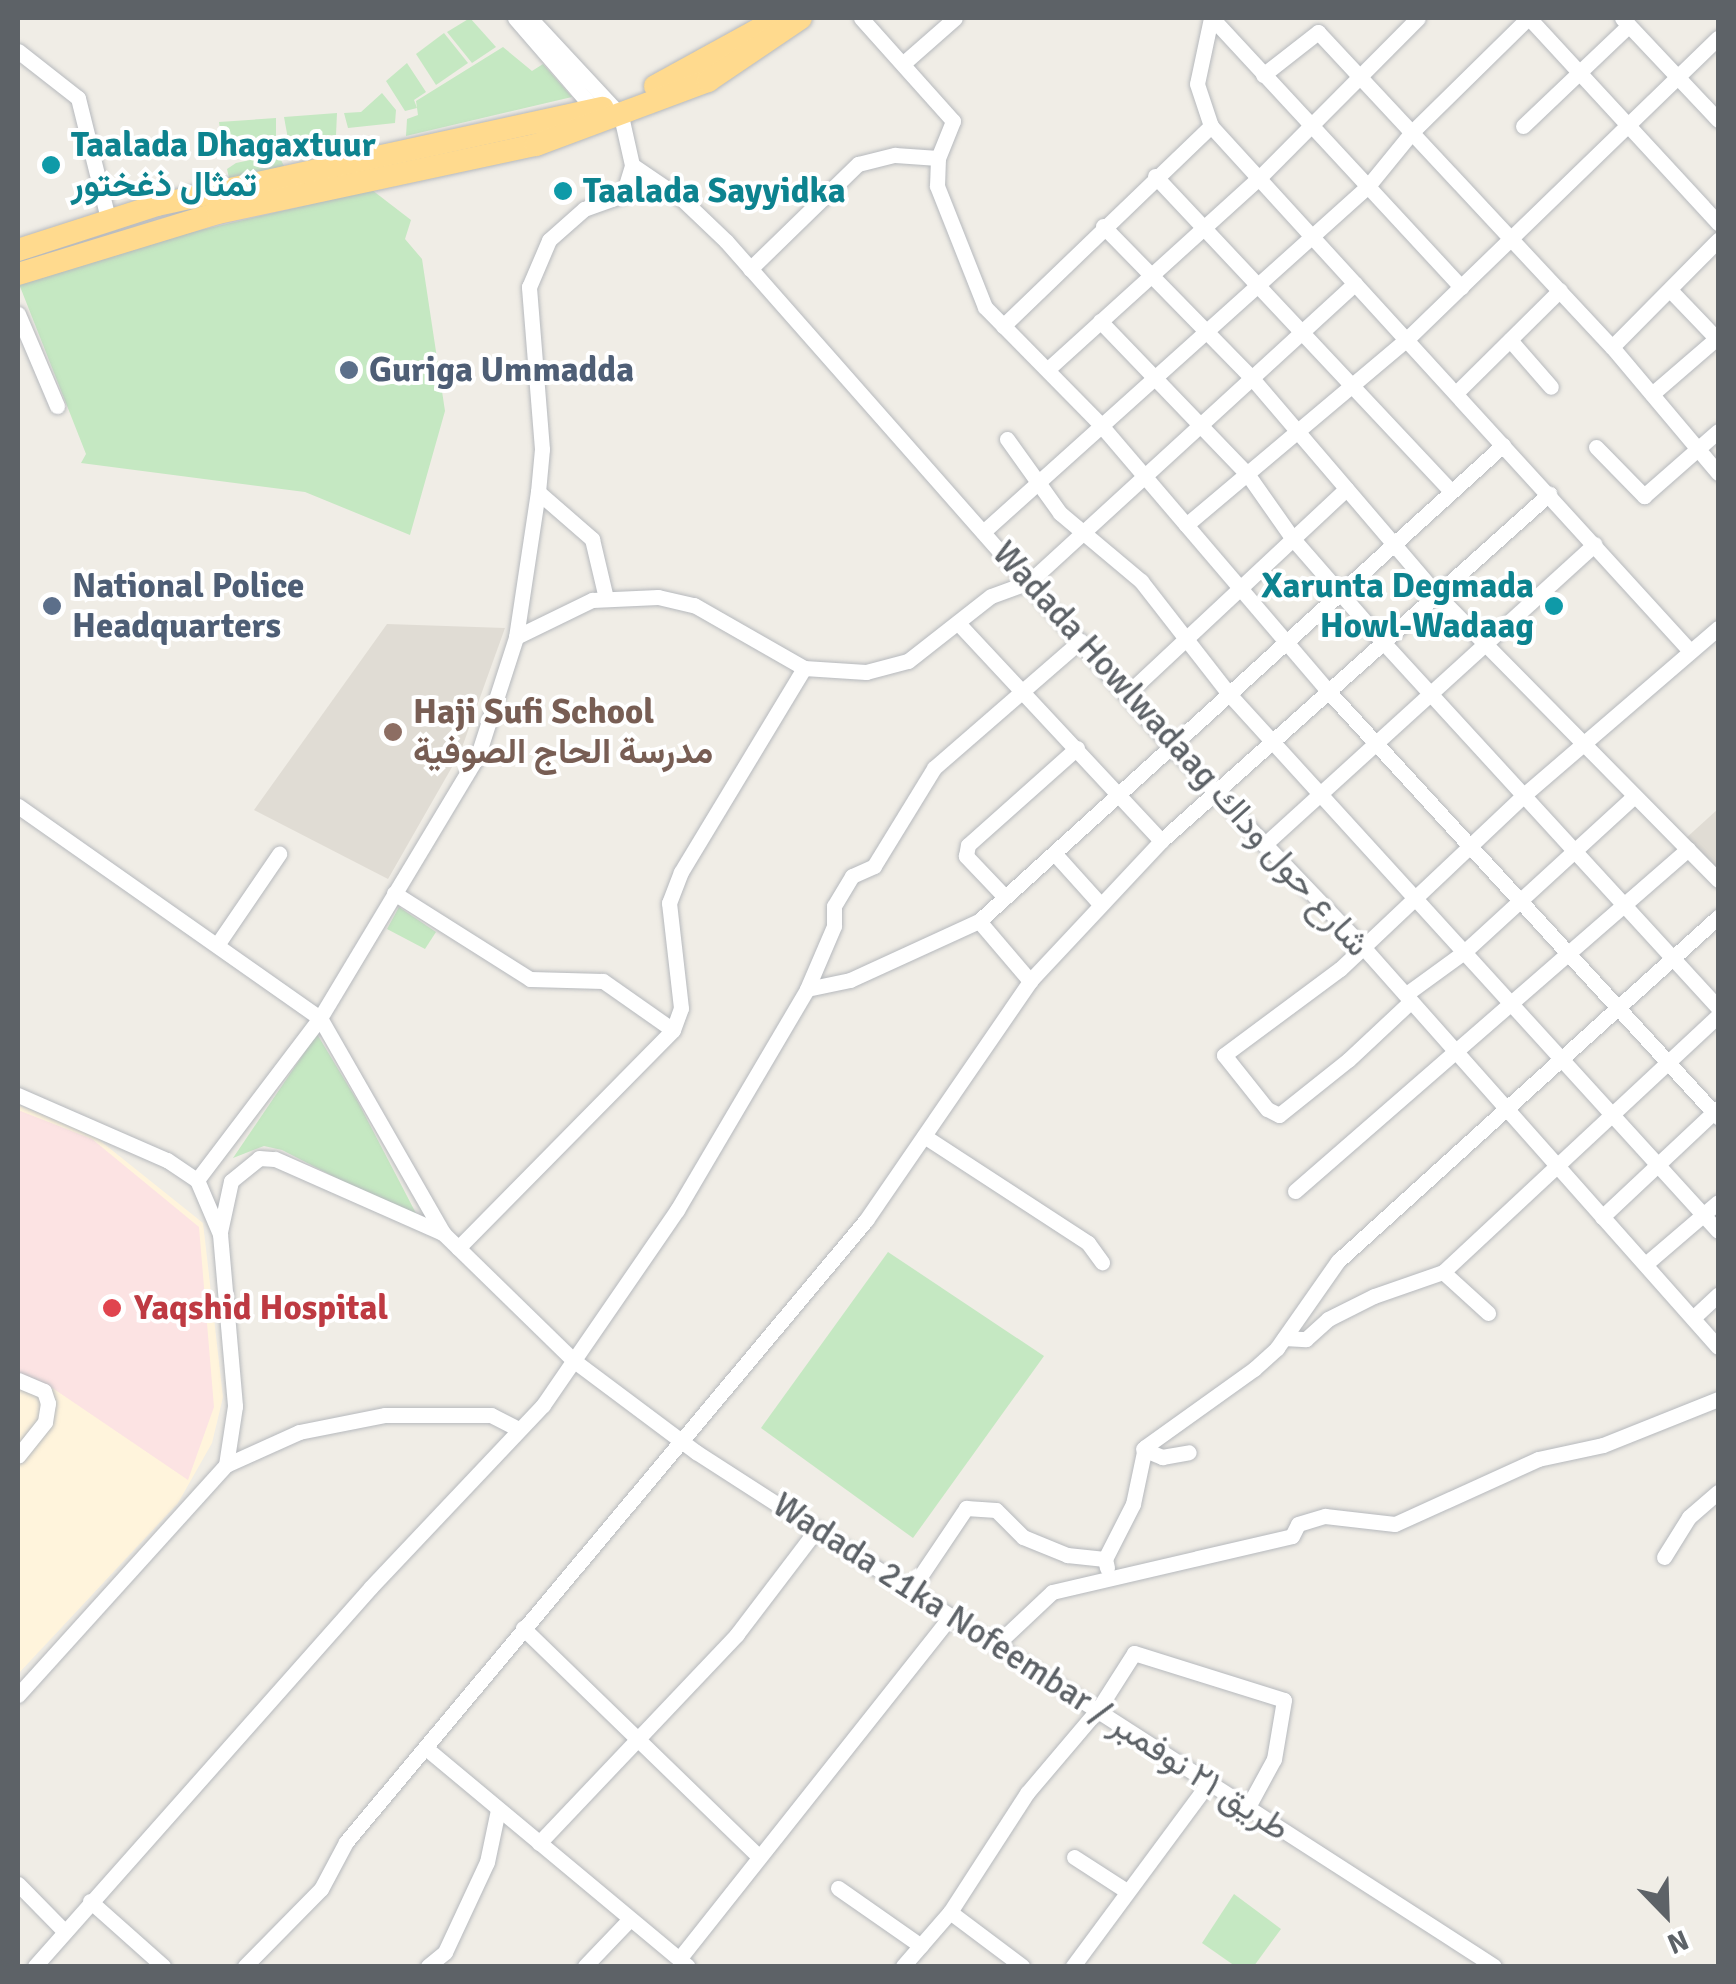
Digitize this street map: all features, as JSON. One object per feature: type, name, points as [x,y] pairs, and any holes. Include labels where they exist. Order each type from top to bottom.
[{"type":"highway","points":[[610,118],[779,18]]},
{"type":"highway","points":[[18,274],[30,252],[108,218],[403,163],[610,118],[708,81],[801,18]]},
{"type":"highway","points":[[30,252],[218,213],[403,163]]},
{"type":"street","points":[[515,18],[610,118]]},
{"type":"street","points":[[196,1180],[320,1018],[478,755],[516,637],[542,449],[529,287],[549,240],[584,209],[623,195],[632,166],[610,118],[530,18]]},
{"type":"street","points":[[861,18],[906,61],[953,121],[938,158],[937,186],[985,307],[1100,424],[1328,692],[1717,1112],[1602,1216]]},
{"type":"street","points":[[906,61],[955,18]]},
{"type":"street","points":[[1211,18],[1462,287]]},
{"type":"street","points":[[1211,18],[1197,84],[1211,126],[1262,175],[1312,236],[1690,652]]},
{"type":"street","points":[[1048,369],[1262,175],[1313,126],[1360,72],[1418,18]]},
{"type":"street","points":[[982,532],[1203,328],[1257,286],[1368,186],[1412,132],[1529,18],[1718,223]]},
{"type":"street","points":[[1522,126],[1581,72],[1625,21],[1718,120]]},
{"type":"street","points":[[1263,74],[1318,32],[1360,72],[1612,347],[1718,473]]},
{"type":"street","points":[[1186,525],[1408,338],[1462,287],[1507,235],[1628,127],[1718,38]]},
{"type":"street","points":[[18,51],[78,98],[108,218]]},
{"type":"street","points":[[1003,326],[1154,176],[1211,126]]},
{"type":"street","points":[[750,268],[858,164],[895,155],[938,158]]},
{"type":"street","name":"Wadada Howlwadaag شارع حول وداك","points":[[632,166],[682,199],[750,268],[1173,748],[1364,948],[1502,1107],[1648,1262],[1718,1347]]},
{"type":"street","points":[[1154,176],[1451,491]]},
{"type":"street","points":[[1103,226],[1251,378],[1436,595],[1583,744],[1631,799],[1718,880]]},
{"type":"street","points":[[1612,347],[1671,292],[1718,240]]},
{"type":"street","points":[[516,637],[570,606],[606,598],[694,605],[804,668],[886,670],[1010,584],[1029,582],[1355,283]]},
{"type":"street","points":[[1456,393],[1560,290]]},
{"type":"street","points":[[1652,394],[1718,338],[1671,292]]},
{"type":"street","points":[[18,314],[57,406]]},
{"type":"street","points":[[1100,321],[1248,475],[1293,539],[1383,642],[1718,1008]]},
{"type":"street","points":[[1510,340],[1551,386]]},
{"type":"street","points":[[1596,446],[1644,496],[1718,431]]},
{"type":"street","points":[[1006,439],[1072,525],[1085,530],[1140,581],[1228,694],[1718,1231]]},
{"type":"street","points":[[807,989],[850,980],[980,922],[1173,748],[1339,589],[1503,445]]},
{"type":"street","points":[[1128,693],[1240,593],[1346,489]]},
{"type":"street","points":[[538,492],[592,539],[606,598]]},
{"type":"street","points":[[246,1966],[321,1888],[346,1842],[428,1749],[523,1628],[866,1220],[1030,981],[1160,842],[1549,494]]},
{"type":"street","points":[[1264,845],[1595,544]]},
{"type":"street","points":[[958,623],[1160,842]]},
{"type":"street","points":[[1631,799],[1464,952],[1409,992],[1409,1003],[1279,1114],[1248,1086],[1224,1055],[1299,1005],[1525,794],[1718,628]]},
{"type":"street","points":[[35,1966],[90,1900],[264,1714],[371,1587],[451,1510],[516,1428],[543,1405],[677,1210],[807,989],[834,926],[834,906],[852,876],[874,866],[934,768],[1027,694],[1080,642]]},
{"type":"street","points":[[458,1248],[673,1030],[681,1008],[669,903],[681,872],[804,668]]},
{"type":"street","points":[[1005,898],[966,856],[968,845],[1076,748]]},
{"type":"street","points":[[18,806],[219,942],[320,1018],[443,1233]]},
{"type":"street","points":[[1294,1191],[1457,1056],[1688,849]]},
{"type":"street","points":[[219,942],[279,854]]},
{"type":"street","points":[[1055,854],[1100,904]]},
{"type":"street","points":[[394,893],[530,980],[603,982],[673,1030]]},
{"type":"street","points":[[1110,1576],[1105,1560],[1133,1504],[1143,1450],[1254,1370],[1284,1338],[1338,1261],[1502,1107],[1562,1059],[1672,954],[1718,917]]},
{"type":"street","points":[[980,922],[1030,981]]},
{"type":"street","points":[[1284,1338],[1306,1339],[1328,1320],[1374,1296],[1443,1272],[1718,1016]]},
{"type":"street","points":[[18,1095],[167,1160],[196,1180],[220,1234]]},
{"type":"street","points":[[924,1136],[1072,1232],[1102,1262]]},
{"type":"street","points":[[226,1466],[236,1406],[220,1234],[231,1181],[259,1158],[304,1170],[443,1233]]},
{"type":"street","points":[[1648,1262],[1718,1202]]},
{"type":"street","name":"Wadada 21ka Nofeembar / طريق ٢١ نوفمبر","points":[[443,1233],[573,1360],[683,1442],[950,1616],[999,1642],[1494,1966]]},
{"type":"street","points":[[1443,1272],[1488,1313]]},
{"type":"street","points":[[1694,1317],[1718,1295]]},
{"type":"street","points":[[18,1380],[44,1391],[48,1403],[45,1422],[18,1456]]},
{"type":"street","points":[[999,1642],[1037,1600],[1110,1576],[1292,1536],[1298,1524],[1325,1516],[1395,1524],[1538,1459],[1602,1445],[1718,1399]]},
{"type":"street","points":[[18,1695],[226,1466],[299,1432],[385,1414],[491,1415],[516,1428]]},
{"type":"street","points":[[1143,1450],[1162,1457],[1190,1452]]},
{"type":"street","points":[[1664,1556],[1689,1517],[1718,1492]]},
{"type":"street","points":[[911,1590],[966,1508],[996,1510],[1017,1533],[1047,1548],[1105,1560]]},
{"type":"street","points":[[539,1843],[737,1634],[818,1529]]},
{"type":"street","points":[[428,1749],[683,1963],[758,1856],[950,1616]]},
{"type":"street","points":[[523,1628],[758,1856]]},
{"type":"street","points":[[903,1966],[950,1912],[1027,1793],[1099,1708],[1136,1653],[1284,1700],[1274,1759],[1249,1805]]},
{"type":"street","points":[[1073,1966],[1125,1890],[1209,1782]]},
{"type":"street","points":[[428,1966],[445,1952],[488,1862],[498,1810]]},
{"type":"street","points":[[1074,1857],[1125,1890]]},
{"type":"street","points":[[18,1884],[65,1932]]},
{"type":"street","points":[[838,1888],[921,1946]]},
{"type":"street","points":[[90,1900],[164,1966]]},
{"type":"street","points":[[950,1912],[1022,1966]]},
{"type":"street","points":[[585,1966],[629,1920]]},
{"type":"street","points":[[445,1952],[458,1966]]},
{"type":"shaded area","points":[[387,624],[505,628],[460,753],[388,879],[254,810]]},
{"type":"shaded area","points":[[1718,809],[1718,871],[1685,839]]},
{"type":"shaded area","name":"Yaqshid Hospital","points":[[18,1105],[93,1135],[203,1223],[223,1397],[212,1443],[178,1503],[18,1674]]},
{"type":"shaded area","name":"Yaqshid Hospital","points":[[18,1110],[92,1139],[199,1227],[214,1407],[188,1480],[48,1385],[18,1375]]},
{"type":"green space","points":[[470,18],[496,47],[472,63],[447,32]]},
{"type":"green space","points":[[444,33],[468,63],[436,85],[416,54]]},
{"type":"green space","points":[[503,47],[532,71],[543,64],[572,97],[406,136],[407,119],[418,115],[416,101]]},
{"type":"green space","points":[[407,63],[426,92],[414,100],[417,108],[405,111],[386,81]]},
{"type":"green space","points":[[382,93],[396,110],[395,123],[348,128],[344,113],[361,112]]},
{"type":"green space","points":[[337,113],[336,135],[288,139],[284,117]]},
{"type":"green space","points":[[276,118],[276,147],[223,154],[219,122]]},
{"type":"green space","points":[[278,154],[287,172],[230,182],[227,169],[236,163]]},
{"type":"green space","points":[[372,190],[411,220],[405,239],[422,259],[445,411],[410,535],[305,492],[81,463],[86,454],[19,284],[171,237]]},
{"type":"green space","points":[[399,907],[436,932],[425,949],[387,929]]},
{"type":"green space","points":[[317,1034],[358,1102],[420,1221],[282,1150],[264,1146],[233,1158]]},
{"type":"green space","points":[[888,1252],[1044,1356],[913,1538],[761,1428]]},
{"type":"green space","points":[[1234,1894],[1281,1929],[1254,1966],[1235,1966],[1202,1943]]},
{"type":"place","name":"Taalada Dhagaxtuur تمثال ذغختور","points":[[51,165]]},
{"type":"place","name":"Taalada Sayyidka","points":[[563,191]]},
{"type":"place","name":"Guriga Ummadda","points":[[349,370]]},
{"type":"place","name":"National Police Headquarters","points":[[52,606]]},
{"type":"place","name":"Xarunta Degmada Howl-Wadaag","points":[[1554,606]]},
{"type":"place","name":"Haji Sufi School مدرسة الحاج الصوفية","points":[[393,732]]},
{"type":"place","name":"Yaqshid Hospital","points":[[112,1308]]}]
